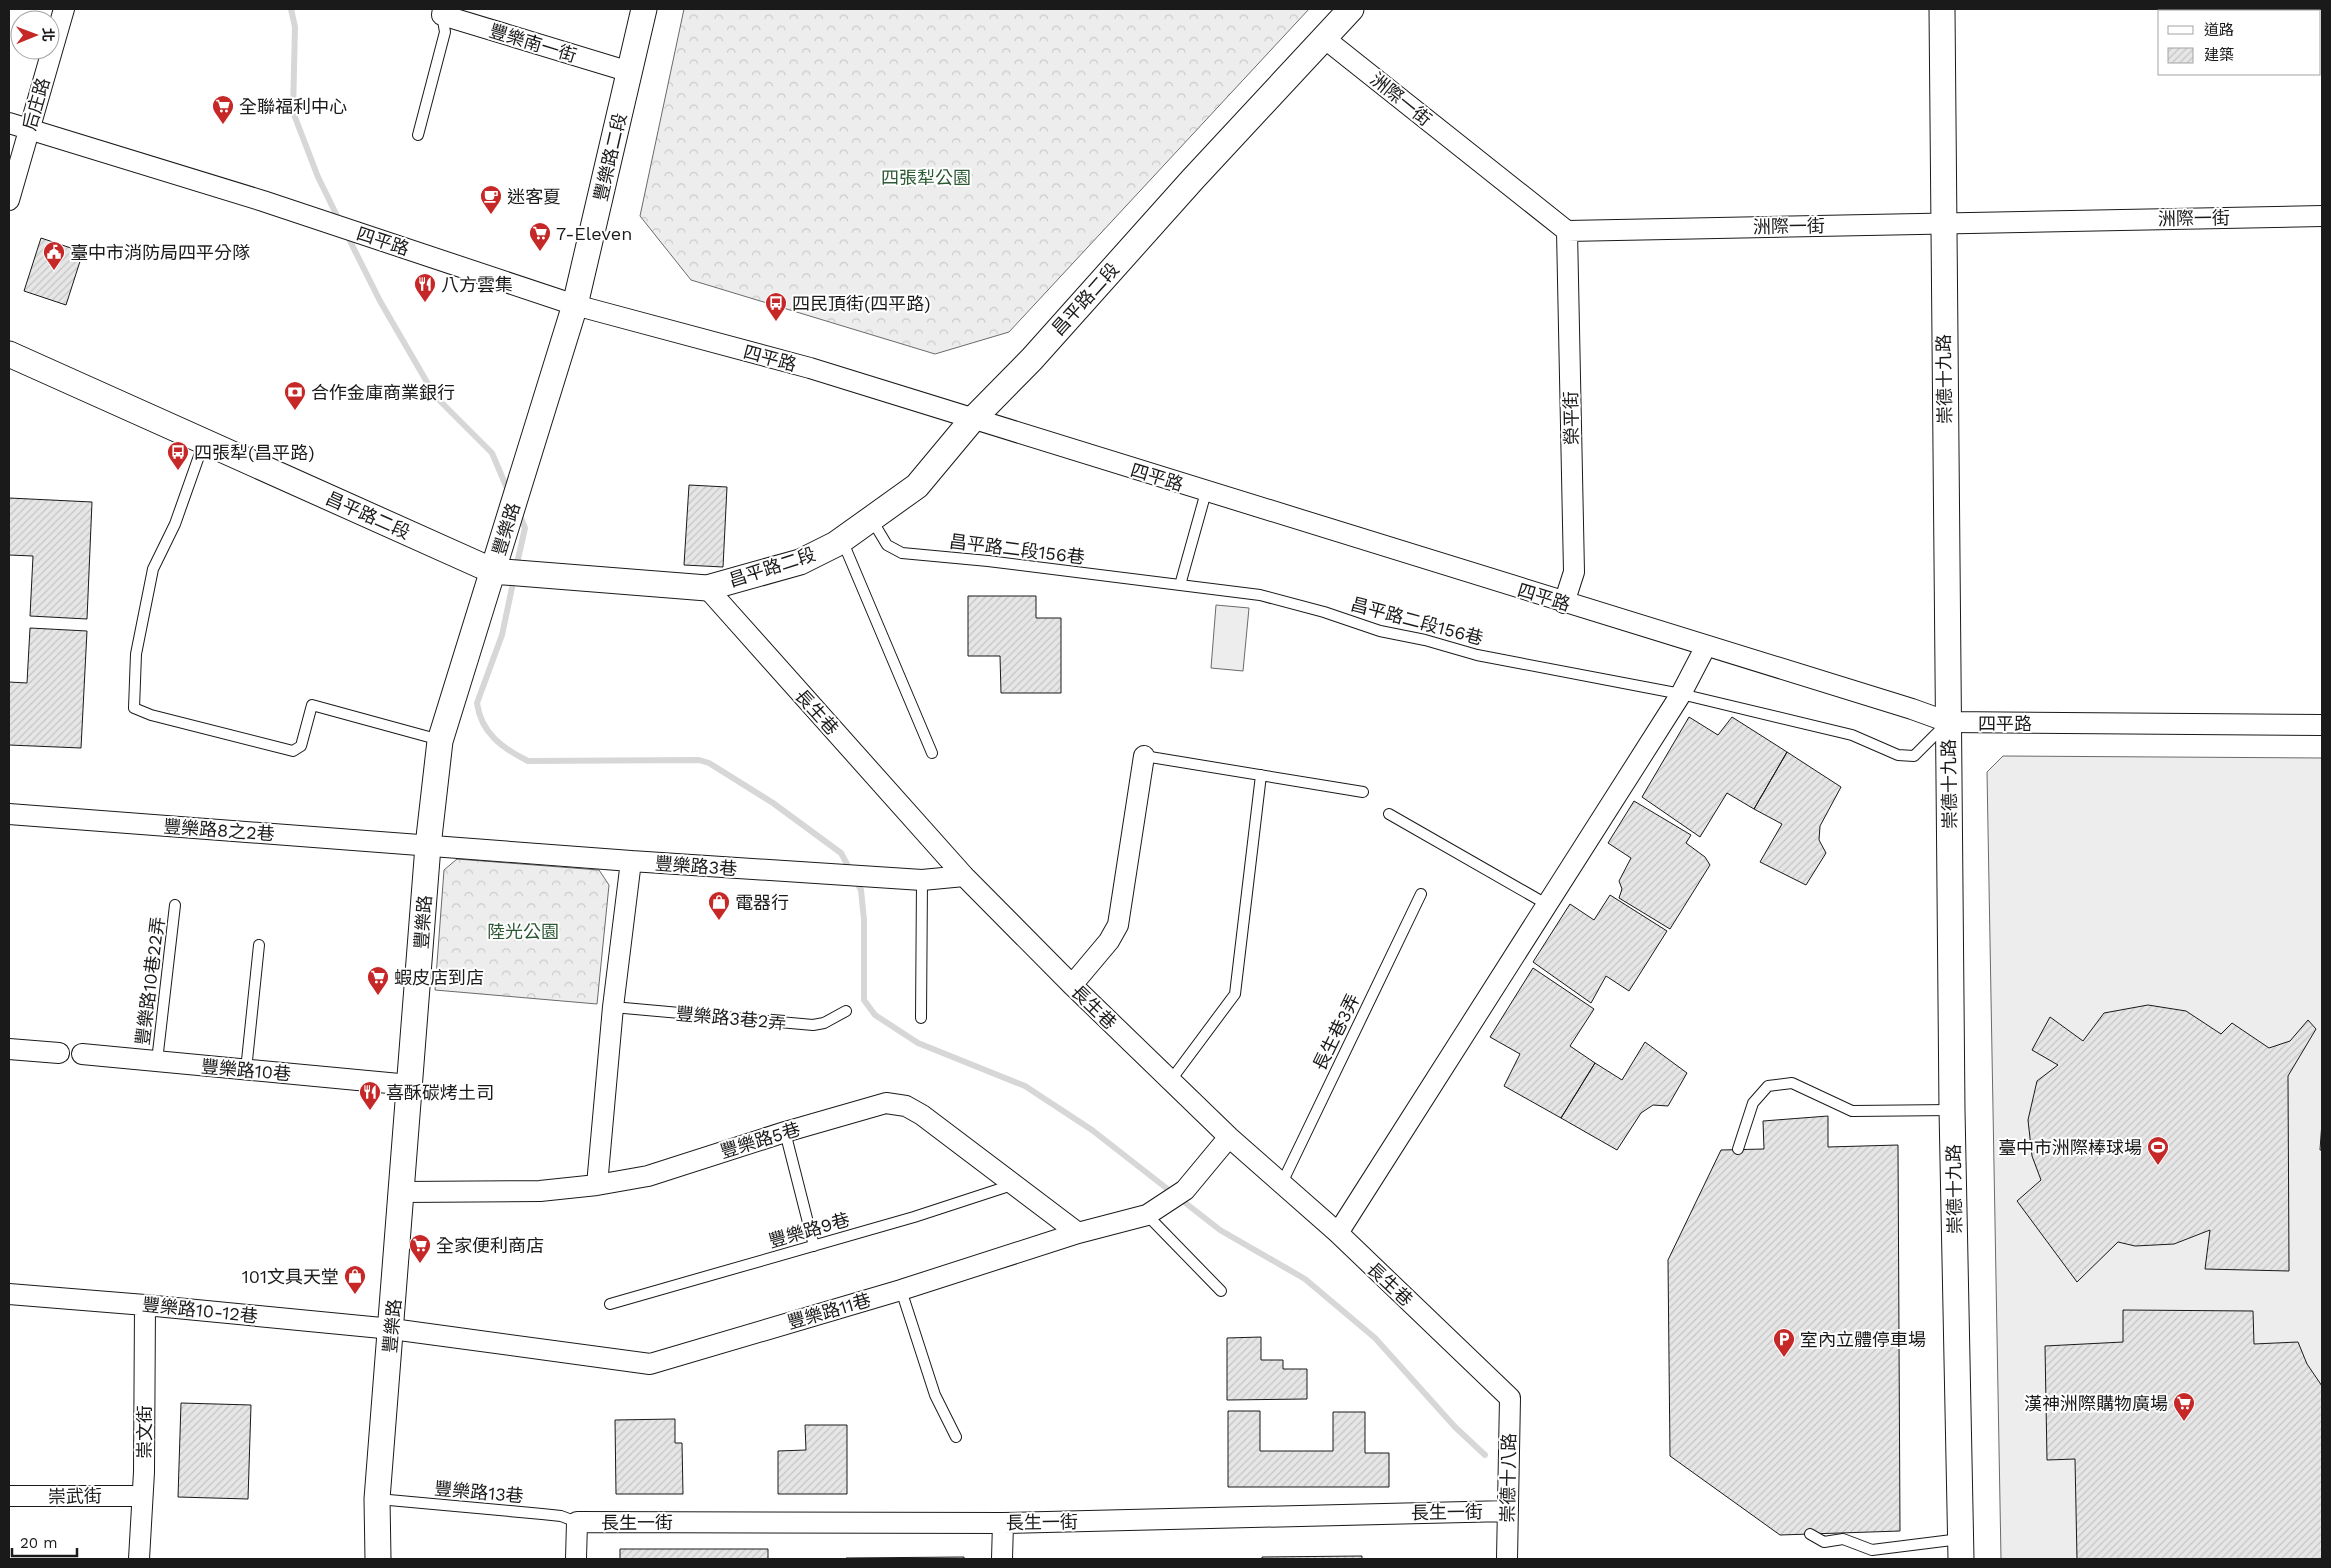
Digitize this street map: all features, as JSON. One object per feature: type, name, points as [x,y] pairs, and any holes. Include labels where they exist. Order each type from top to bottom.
[{"type":"street","name":"后庄路","points":[[9,200],[64,9]]},
{"type":"street","name":"豐樂路二段","points":[[575,305],[644,9]]},
{"type":"street","name":"昌平路二段","points":[[9,354],[493,572],[707,588],[800,562],[842,540],[917,486],[972,420],[1032,359],[1192,179],[1351,9]]},
{"type":"street","name":"崇德十九路","points":[[1942,9],[1952,1110],[1960,1549]]},
{"type":"street","name":"豐樂南一街","points":[[443,12],[630,72]]},
{"type":"street","name":"洲際一街","points":[[1324,38],[1567,231],[1943,222],[2322,216]]},
{"type":"street","name":"四平路","points":[[9,123],[272,204],[575,305],[810,368],[972,420],[1903,706],[1948,722],[2322,725]]},
{"type":"street","name":"榮平街","points":[[1564,603],[1574,572],[1567,231]]},
{"type":"street","name":"豐樂路","points":[[378,1559],[377,1499],[392,1329],[428,846],[440,740],[575,305]]},
{"type":"street","name":"長生巷","points":[[707,588],[964,876],[1072,985],[1229,1137],[1338,1233],[1510,1398]]},
{"type":"street","points":[[1338,1233],[1681,694],[1706,646]]},
{"type":"street","points":[[1072,985],[1108,941],[1118,924],[1144,756]]},
{"type":"street","name":"豐樂路8之2巷","points":[[9,814],[428,846]]},
{"type":"street","name":"豐樂路3巷","points":[[428,846],[631,862],[922,880],[964,876]]},
{"type":"street","points":[[596,1185],[613,1007],[631,862]]},
{"type":"street","points":[[9,1049],[60,1053]]},
{"type":"street","name":"豐樂路10巷","points":[[82,1054],[410,1085]]},
{"type":"street","name":"豐樂路5巷","points":[[402,1192],[540,1191],[596,1185],[648,1176],[785,1132],[886,1103],[906,1106],[1016,1184],[1078,1233]]},
{"type":"street","name":"豐樂路11巷","points":[[392,1329],[650,1364],[901,1290],[1078,1233],[1148,1215],[1186,1190],[1229,1137]]},
{"type":"street","name":"豐樂路10-12巷","points":[[9,1294],[392,1329]]},
{"type":"street","name":"崇文街","points":[[139,1559],[141,1496],[144,1472],[145,1305]]},
{"type":"street","name":"崇德十八路","points":[[1507,1559],[1510,1398]]},
{"type":"street","name":"崇武街","points":[[9,1496],[141,1496]]},
{"type":"street","name":"長生一街","points":[[577,1522],[1002,1523],[1508,1511]]},
{"type":"street","points":[[576,1559],[577,1522]]},
{"type":"street","points":[[1002,1523],[1002,1559]]},
{"type":"lane","points":[[418,135],[445,32],[443,12]]},
{"type":"lane","points":[[204,442],[175,524],[153,569],[136,654],[134,708],[151,715],[293,752],[301,746],[312,704],[440,740]]},
{"type":"lane","points":[[1180,585],[1206,492]]},
{"type":"lane","name":"昌平路二段156巷","points":[[872,520],[887,545],[902,553],[1260,595],[1324,612],[1380,631],[1425,640],[1477,654],[1681,694],[1852,735],[1898,755],[1914,756],[1948,722]]},
{"type":"lane","points":[[842,540],[932,753]]},
{"type":"lane","points":[[1144,756],[1363,792]]},
{"type":"lane","points":[[1170,1080],[1235,994],[1261,775]]},
{"type":"lane","points":[[1389,814],[1548,905]]},
{"type":"lane","points":[[921,1018],[922,880]]},
{"type":"lane","name":"長生巷3弄","points":[[1282,1183],[1421,894]]},
{"type":"lane","name":"豐樂路10巷22弄","points":[[157,1061],[175,905]]},
{"type":"lane","points":[[246,1070],[259,944]]},
{"type":"lane","name":"豐樂路3巷2弄","points":[[613,1007],[813,1025],[824,1023],[846,1010]]},
{"type":"lane","points":[[1738,1150],[1753,1103],[1768,1086],[1792,1083],[1852,1110],[1952,1110]]},
{"type":"lane","points":[[785,1132],[814,1246]]},
{"type":"lane","name":"豐樂路9巷","points":[[610,1304],[814,1246],[1016,1184]]},
{"type":"lane","points":[[1148,1215],[1221,1291]]},
{"type":"lane","points":[[901,1290],[935,1395],[956,1437]]},
{"type":"lane","name":"豐樂路13巷","points":[[377,1499],[561,1516],[577,1522]]},
{"type":"lane","points":[[1810,1534],[1824,1542],[1843,1539],[1872,1550],[1960,1549]]},
{"type":"shaded area","points":[[1216,605],[1249,608],[1243,671],[1211,668]]},
{"type":"shaded area","name":"臺中市洲際棒球場","points":[[2003,756],[2322,758],[2322,1559],[2001,1559],[1987,772]]},
{"type":"green space","name":"四張犁公園","points":[[684,9],[1309,9],[1009,332],[935,354],[691,280],[640,216]]},
{"type":"green space","name":"陸光公園","points":[[457,859],[599,870],[609,885],[597,1004],[435,990],[444,870]]},
{"type":"building","name":"臺中市消防局四平分隊","points":[[41,238],[83,252],[66,305],[24,291]]},
{"type":"building","points":[[689,485],[727,487],[723,567],[684,565]]},
{"type":"building","points":[[9,498],[92,502],[87,619],[30,616],[33,556],[9,555]]},
{"type":"building","points":[[968,596],[1036,596],[1036,618],[1061,618],[1061,693],[1001,693],[1000,656],[968,656]]},
{"type":"building","points":[[30,628],[87,631],[81,748],[9,745],[9,682],[27,683]]},
{"type":"building","points":[[1689,717],[1718,735],[1732,717],[1787,752],[1754,809],[1727,793],[1700,837],[1642,797]]},
{"type":"building","points":[[1787,752],[1841,787],[1820,826],[1819,840],[1826,853],[1806,885],[1760,862],[1782,824],[1754,809]]},
{"type":"building","points":[[1634,801],[1691,835],[1686,843],[1705,857],[1710,865],[1670,929],[1619,898],[1622,889],[1619,881],[1631,858],[1608,843]]},
{"type":"building","points":[[1610,895],[1667,931],[1629,991],[1606,976],[1591,1003],[1533,962],[1570,904],[1594,920]]},
{"type":"building","points":[[1533,968],[1594,1009],[1570,1046],[1595,1063],[1561,1118],[1504,1086],[1520,1054],[1490,1037]]},
{"type":"building","points":[[2148,1005],[2186,1011],[2221,1034],[2232,1023],[2269,1048],[2290,1041],[2308,1020],[2316,1029],[2288,1076],[2289,1271],[2205,1269],[2210,1230],[2174,1244],[2135,1246],[2118,1242],[2077,1282],[2017,1201],[2041,1180],[2032,1156],[2028,1120],[2037,1081],[2058,1065],[2032,1050],[2050,1017],[2083,1041],[2104,1013]]},
{"type":"building","points":[[1645,1042],[1687,1073],[1668,1106],[1653,1105],[1641,1113],[1617,1150],[1561,1118],[1595,1063],[1622,1080]]},
{"type":"building","name":"室內立體停車場","points":[[1828,1116],[1828,1147],[1898,1145],[1900,1531],[1780,1535],[1670,1456],[1668,1260],[1721,1150],[1764,1149],[1763,1121]]},
{"type":"building","points":[[2322,1122],[2322,1150],[2320,1150]]},
{"type":"building","name":"漢神洲際購物廣場","points":[[2123,1310],[2253,1311],[2254,1344],[2298,1342],[2307,1364],[2322,1386],[2322,1559],[2077,1559],[2075,1459],[2047,1460],[2045,1346],[2123,1342]]},
{"type":"building","points":[[1261,1337],[1261,1360],[1283,1360],[1283,1369],[1307,1369],[1307,1399],[1227,1400],[1227,1338]]},
{"type":"building","points":[[181,1403],[251,1405],[248,1499],[178,1497]]},
{"type":"building","points":[[1228,1411],[1260,1411],[1260,1451],[1333,1451],[1333,1412],[1365,1412],[1365,1453],[1389,1453],[1389,1487],[1228,1487]]},
{"type":"building","points":[[675,1419],[675,1443],[682,1443],[683,1494],[616,1494],[615,1420]]},
{"type":"building","points":[[805,1425],[847,1425],[847,1494],[778,1494],[778,1451],[806,1450]]},
{"type":"building","points":[[620,1549],[768,1549],[768,1559],[620,1559]]},
{"type":"building","points":[[1362,1556],[1362,1559],[1262,1559],[1262,1557]]},
{"type":"building","points":[[964,1557],[964,1559],[846,1559],[846,1558]]},
{"type":"waterway","points":[[291,9],[295,27],[293,112],[318,177],[340,222]]},
{"type":"waterway","points":[[346,233],[380,301],[435,396],[492,453],[509,493]]},
{"type":"waterway","points":[[516,568],[525,528],[519,513]]},
{"type":"waterway","points":[[514,578],[502,635],[477,703],[483,723],[501,745],[528,761],[699,760],[709,763],[773,803],[841,853],[861,890],[864,920],[864,1000],[875,1015],[918,1043],[1025,1086],[1092,1130],[1220,1230],[1305,1279],[1375,1338],[1455,1427],[1485,1455]]},
{"type":"place","name":"全聯福利中心","points":[[223,125]]},
{"type":"place","name":"迷客夏","points":[[491,215]]},
{"type":"place","name":"7-Eleven","points":[[540,252]]},
{"type":"place","name":"臺中市消防局四平分隊","points":[[54,271]]},
{"type":"place","name":"八方雲集","points":[[425,303]]},
{"type":"place","name":"四民頂街(四平路)","points":[[776,322]]},
{"type":"place","name":"合作金庫商業銀行","points":[[295,411]]},
{"type":"place","name":"四張犁(昌平路)","points":[[178,471]]},
{"type":"place","name":"電器行","points":[[719,921]]},
{"type":"place","name":"蝦皮店到店","points":[[378,996]]},
{"type":"place","name":"喜酥碳烤土司","points":[[370,1111]]},
{"type":"place","name":"臺中市洲際棒球場","points":[[2158,1166]]},
{"type":"place","name":"全家便利商店","points":[[420,1264]]},
{"type":"place","name":"101文具天堂","points":[[355,1295]]},
{"type":"place","name":"室內立體停車場","points":[[1784,1358]]},
{"type":"place","name":"漢神洲際購物廣場","points":[[2184,1422]]}]
